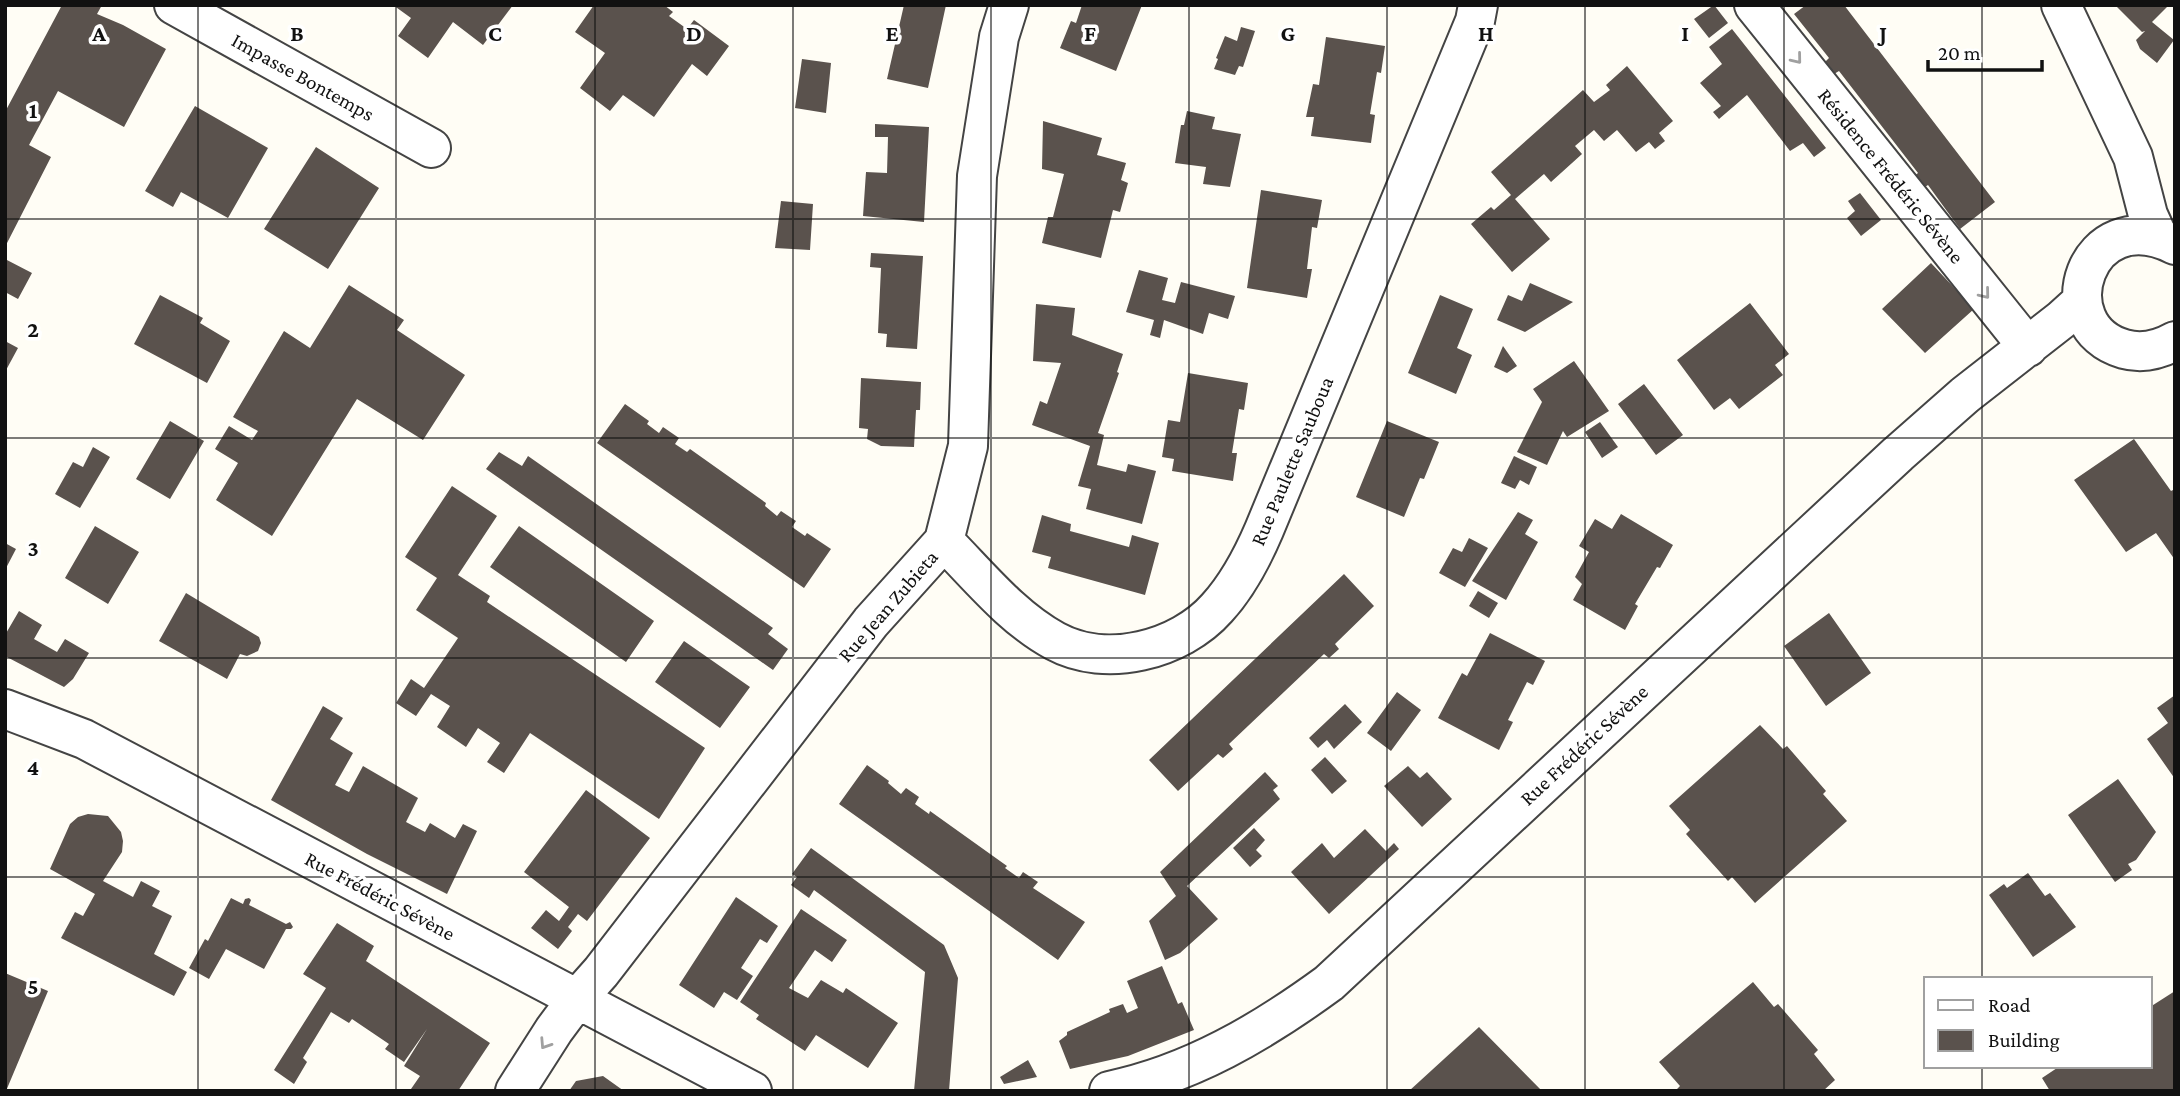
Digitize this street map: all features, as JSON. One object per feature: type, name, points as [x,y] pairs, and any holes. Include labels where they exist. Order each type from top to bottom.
[{"type":"street","name":"Impasse Bontemps","points":[[174,5],[432,148]]},
{"type":"street","name":"Rue Jean Zubieta","points":[[515,1091],[577,999],[601,972],[871,622],[944,541],[968,446],[976,176],[999,37],[1009,5]]},
{"type":"street","name":"Rue Paulette Sauboua","points":[[944,541],[1016,612],[1056,642],[1091,653],[1132,653],[1163,643],[1195,628],[1216,610],[1240,577],[1264,530],[1475,21],[1478,5]]},
{"type":"street","name":"Résidence Frédéric Sévène","points":[[1755,5],[2028,347]]},
{"type":"street","points":[[2061,5],[2133,157],[2148,215],[2166,241]]},
{"type":"street","points":[[2118,239],[2125,216],[2133,157]]},
{"type":"street","points":[[2166,241],[2137,235],[2118,239],[2101,249],[2089,264],[2083,281],[2082,301],[2093,328],[2103,339],[2116,347],[2148,351],[2175,341]]},
{"type":"street","name":"Rue Frédéric Sévène","points":[[1109,1091],[1179,1071],[1284,1016],[1329,983],[1898,454],[1965,395],[2082,301]]},
{"type":"street","points":[[2028,347],[2103,339]]},
{"type":"street","name":"Rue Frédéric Sévène","points":[[5,709],[84,739],[752,1091]]},
{"type":"building","points":[[62,5],[102,5],[97,14],[166,49],[124,127],[58,91],[29,145],[51,157],[5,247],[5,112]]},
{"type":"building","points":[[393,5],[513,5],[483,45],[453,22],[428,58],[398,36],[411,18]]},
{"type":"building","points":[[594,5],[664,5],[673,12],[669,16],[687,29],[694,20],[729,46],[707,76],[692,64],[654,117],[623,95],[610,111],[580,88],[605,53],[575,32]]},
{"type":"building","points":[[904,5],[946,5],[928,88],[887,79]]},
{"type":"building","points":[[1082,5],[1142,5],[1116,71],[1060,48],[1071,21],[1076,23]]},
{"type":"building","points":[[1714,5],[1728,23],[1709,38],[1694,19]]},
{"type":"building","points":[[1806,5],[1844,5],[1995,202],[1960,229],[1928,185],[1922,189],[1913,177],[1918,173],[1839,71],[1834,74],[1825,62],[1829,58],[1794,14]]},
{"type":"building","points":[[2169,5],[2152,22],[2174,40],[2157,63],[2140,49],[2136,40],[2145,31],[2142,32],[2117,7]]},
{"type":"building","points":[[1241,27],[1255,31],[1243,67],[1239,66],[1235,75],[1214,69],[1225,36],[1237,41]]},
{"type":"building","points":[[1732,29],[1826,148],[1814,157],[1803,143],[1790,151],[1747,95],[1719,119],[1713,112],[1721,106],[1700,83],[1722,64],[1709,47]]},
{"type":"building","points":[[1326,37],[1385,46],[1381,73],[1377,72],[1370,114],[1375,115],[1371,143],[1311,136],[1314,117],[1306,117],[1313,84],[1319,85]]},
{"type":"building","points":[[802,59],[831,63],[826,113],[795,108]]},
{"type":"building","points":[[1627,66],[1673,121],[1659,133],[1665,141],[1655,149],[1649,142],[1636,152],[1617,130],[1604,141],[1594,130],[1575,146],[1582,154],[1551,182],[1544,174],[1515,199],[1550,239],[1512,272],[1471,224],[1491,207],[1494,210],[1511,195],[1491,172],[1583,90],[1594,102],[1610,90],[1606,85]]},
{"type":"building","points":[[195,106],[268,148],[228,218],[181,192],[173,207],[145,191]]},
{"type":"building","points":[[1187,111],[1215,117],[1212,129],[1241,134],[1230,187],[1203,184],[1206,167],[1175,163],[1181,125],[1184,125]]},
{"type":"building","points":[[1043,121],[1102,138],[1097,155],[1126,163],[1121,180],[1128,183],[1120,212],[1113,210],[1101,258],[1042,243],[1048,217],[1053,217],[1064,174],[1042,169]]},
{"type":"building","points":[[875,124],[929,127],[924,222],[863,216],[866,172],[887,173],[888,137],[875,137]]},
{"type":"building","points":[[316,147],[379,188],[328,269],[264,229]]},
{"type":"building","points":[[1261,190],[1322,200],[1317,228],[1312,227],[1307,269],[1312,269],[1307,298],[1247,288]]},
{"type":"building","points":[[1860,193],[1881,220],[1861,236],[1847,218],[1855,211],[1848,201]]},
{"type":"building","points":[[781,201],[813,204],[810,250],[775,248]]},
{"type":"building","points":[[871,253],[923,256],[917,349],[886,347],[887,334],[878,333],[881,268],[870,267]]},
{"type":"building","points":[[5,259],[32,273],[18,299],[5,292]]},
{"type":"building","points":[[1931,263],[1974,309],[1925,353],[1882,309]]},
{"type":"building","points":[[1139,270],[1168,278],[1162,300],[1175,303],[1181,282],[1235,296],[1228,319],[1209,313],[1203,334],[1164,320],[1160,338],[1150,335],[1154,320],[1126,312]]},
{"type":"building","points":[[1530,283],[1573,302],[1525,332],[1497,320],[1508,295],[1522,301]]},
{"type":"building","points":[[349,285],[404,320],[397,330],[465,375],[423,440],[357,399],[272,536],[216,500],[238,463],[215,449],[229,426],[252,440],[258,431],[233,417],[284,331],[310,348]]},
{"type":"building","points":[[160,295],[203,318],[200,323],[230,341],[207,383],[134,344]]},
{"type":"building","points":[[1440,295],[1473,309],[1457,348],[1472,355],[1456,394],[1408,373]]},
{"type":"building","points":[[1750,303],[1789,354],[1775,365],[1783,375],[1739,409],[1730,398],[1714,410],[1677,360]]},
{"type":"building","points":[[1036,304],[1075,308],[1072,335],[1123,354],[1098,433],[1104,435],[1097,465],[1126,472],[1128,464],[1156,471],[1142,524],[1086,509],[1091,489],[1078,486],[1090,446],[1032,425],[1040,401],[1047,404],[1061,363],[1033,361]]},
{"type":"building","points":[[5,341],[18,348],[5,372]]},
{"type":"building","points":[[1503,346],[1517,366],[1507,373],[1494,367]]},
{"type":"building","points":[[1574,361],[1609,411],[1567,437],[1563,431],[1547,465],[1517,452],[1542,402],[1533,389]]},
{"type":"building","points":[[1188,373],[1248,383],[1244,410],[1239,409],[1232,453],[1237,453],[1233,481],[1172,471],[1174,459],[1162,457],[1168,420],[1180,422]]},
{"type":"building","points":[[861,378],[921,382],[914,447],[881,446],[867,439],[868,429],[859,428]]},
{"type":"building","points":[[1644,384],[1683,435],[1656,455],[1618,404]]},
{"type":"building","points":[[625,404],[649,421],[647,424],[659,433],[663,427],[679,438],[675,444],[687,452],[690,449],[766,503],[765,506],[777,516],[781,511],[796,521],[792,527],[805,536],[807,533],[831,549],[804,588],[597,443]]},
{"type":"building","points":[[170,421],[204,441],[170,499],[136,479]]},
{"type":"building","points":[[1387,421],[1439,442],[1404,517],[1356,497]]},
{"type":"building","points":[[1600,422],[1618,447],[1602,458],[1585,432]]},
{"type":"building","points":[[2134,439],[2171,491],[2175,489],[2175,560],[2156,533],[2126,552],[2074,480]]},
{"type":"building","points":[[93,447],[110,457],[80,508],[55,494],[73,462],[83,467]]},
{"type":"building","points":[[499,452],[522,466],[528,456],[773,628],[768,634],[788,649],[773,670],[486,469]]},
{"type":"building","points":[[1514,456],[1537,467],[1529,485],[1520,480],[1515,489],[1501,483]]},
{"type":"building","points":[[452,486],[497,516],[458,575],[490,596],[487,602],[705,748],[659,819],[530,733],[504,773],[487,762],[500,743],[478,728],[466,747],[437,727],[450,706],[431,694],[416,716],[396,703],[411,679],[424,688],[458,638],[416,610],[437,578],[405,557]]},
{"type":"building","points":[[1518,512],[1533,520],[1525,534],[1538,542],[1506,600],[1472,581]]},
{"type":"building","points":[[1621,514],[1673,545],[1635,604],[1638,606],[1625,630],[1573,600],[1582,584],[1575,577],[1589,552],[1579,546],[1595,519],[1612,529]]},
{"type":"building","points":[[1042,515],[1071,524],[1070,531],[1129,547],[1132,535],[1159,543],[1145,595],[1048,568],[1051,557],[1032,552]]},
{"type":"building","points":[[95,526],[139,552],[108,604],[65,578]]},
{"type":"building","points":[[519,526],[654,621],[626,662],[490,567]]},
{"type":"building","points":[[1469,538],[1488,548],[1465,587],[1439,573],[1453,548],[1462,552]]},
{"type":"building","points":[[5,543],[16,549],[5,570]]},
{"type":"building","points":[[1344,574],[1374,606],[1335,644],[1339,649],[1329,658],[1324,654],[1229,744],[1233,749],[1223,758],[1218,754],[1178,791],[1149,760]]},
{"type":"building","points":[[1478,591],[1498,603],[1489,618],[1469,606]]},
{"type":"building","points":[[186,593],[259,637],[261,643],[258,651],[247,656],[240,654],[227,679],[159,641]]},
{"type":"building","points":[[19,611],[42,625],[34,639],[57,652],[65,639],[89,653],[73,679],[64,687],[5,656],[5,635]]},
{"type":"building","points":[[1829,613],[1871,673],[1826,706],[1784,646]]},
{"type":"building","points":[[1490,633],[1545,661],[1533,685],[1527,682],[1508,720],[1513,722],[1499,750],[1438,718],[1462,673],[1467,676]]},
{"type":"building","points":[[684,641],[750,687],[720,728],[655,682]]},
{"type":"building","points":[[1397,692],[1421,710],[1391,751],[1367,733]]},
{"type":"building","points":[[2175,695],[2175,779],[2147,739],[2168,723],[2157,708]]},
{"type":"building","points":[[1345,704],[1362,722],[1334,749],[1327,740],[1318,748],[1309,738]]},
{"type":"building","points":[[323,706],[343,718],[330,739],[353,753],[335,785],[349,792],[363,766],[418,798],[406,822],[425,832],[430,823],[455,838],[463,824],[477,831],[447,894],[367,854],[271,800]]},
{"type":"building","points":[[1760,725],[1783,749],[1787,746],[1826,791],[1823,794],[1847,821],[1755,903],[1732,877],[1728,881],[1686,834],[1690,830],[1669,806]]},
{"type":"building","points":[[1325,757],[1347,781],[1332,794],[1311,770]]},
{"type":"building","points":[[867,765],[889,781],[901,794],[906,788],[919,797],[915,804],[929,814],[930,811],[1007,866],[1005,868],[1019,878],[1023,872],[1038,882],[1033,888],[1085,922],[1058,960],[839,804]]},
{"type":"building","points":[[1408,766],[1420,778],[1427,772],[1452,799],[1422,827],[1384,786]]},
{"type":"building","points":[[1265,772],[1278,786],[1273,790],[1280,799],[1187,886],[1218,919],[1180,953],[1165,960],[1149,921],[1176,896],[1160,872]]},
{"type":"building","points":[[2118,779],[2156,832],[2136,860],[2128,864],[2132,870],[2115,882],[2068,815]]},
{"type":"building","points":[[586,790],[650,838],[587,921],[578,914],[568,927],[572,931],[558,949],[531,928],[546,910],[559,921],[569,907],[524,872]]},
{"type":"building","points":[[88,814],[108,816],[121,832],[122,852],[103,881],[133,897],[141,881],[160,891],[152,906],[172,916],[154,954],[187,972],[174,996],[61,938],[75,912],[83,916],[95,894],[50,869],[70,824],[78,817]]},
{"type":"building","points":[[1254,828],[1265,840],[1256,850],[1262,856],[1250,867],[1233,848]]},
{"type":"building","points":[[1365,829],[1386,851],[1394,843],[1399,849],[1329,914],[1291,872],[1322,843],[1334,858]]},
{"type":"building","points":[[811,848],[944,945],[958,978],[949,1091],[914,1091],[925,972],[814,890],[809,898],[791,885],[797,877],[792,874]]},
{"type":"building","points":[[2028,873],[2045,896],[2050,893],[2076,927],[2033,957],[1989,895],[2004,884],[2007,888]]},
{"type":"building","points":[[736,897],[778,926],[767,943],[760,939],[741,968],[753,976],[737,1000],[724,992],[714,1008],[679,985]]},
{"type":"building","points":[[231,898],[243,904],[245,899],[249,898],[249,905],[286,924],[290,922],[293,927],[286,929],[264,969],[226,949],[209,979],[189,968],[205,939],[208,941]]},
{"type":"building","points":[[801,909],[847,940],[832,962],[815,950],[789,988],[808,998],[821,980],[843,993],[846,988],[898,1023],[868,1068],[816,1035],[805,1051],[756,1019],[759,1015],[740,1002]]},
{"type":"building","points":[[337,923],[374,946],[366,961],[490,1043],[458,1091],[411,1089],[420,1076],[404,1066],[427,1029],[404,1062],[385,1049],[389,1044],[352,1019],[349,1023],[331,1012],[303,1058],[307,1062],[294,1084],[274,1070],[326,988],[303,974]]},
{"type":"building","points":[[1162,966],[1178,1004],[1182,1002],[1194,1030],[1128,1056],[1070,1069],[1059,1041],[1067,1032],[1123,1004],[1127,1013],[1138,1008],[1127,981]]},
{"type":"building","points":[[5,973],[48,991],[6,1091],[5,1091]]},
{"type":"building","points":[[1753,982],[1774,1007],[1778,1004],[1818,1050],[1814,1054],[1835,1080],[1823,1091],[1675,1091],[1680,1086],[1659,1062]]},
{"type":"building","points":[[2175,991],[2175,1091],[2050,1091],[2042,1078],[2057,1068],[2152,1068],[2152,1006]]},
{"type":"building","points":[[1479,1027],[1542,1091],[1409,1091]]},
{"type":"building","points":[[1028,1060],[1037,1077],[1004,1084],[1000,1077]]},
{"type":"building","points":[[603,1076],[624,1091],[569,1091],[576,1081]]}]
